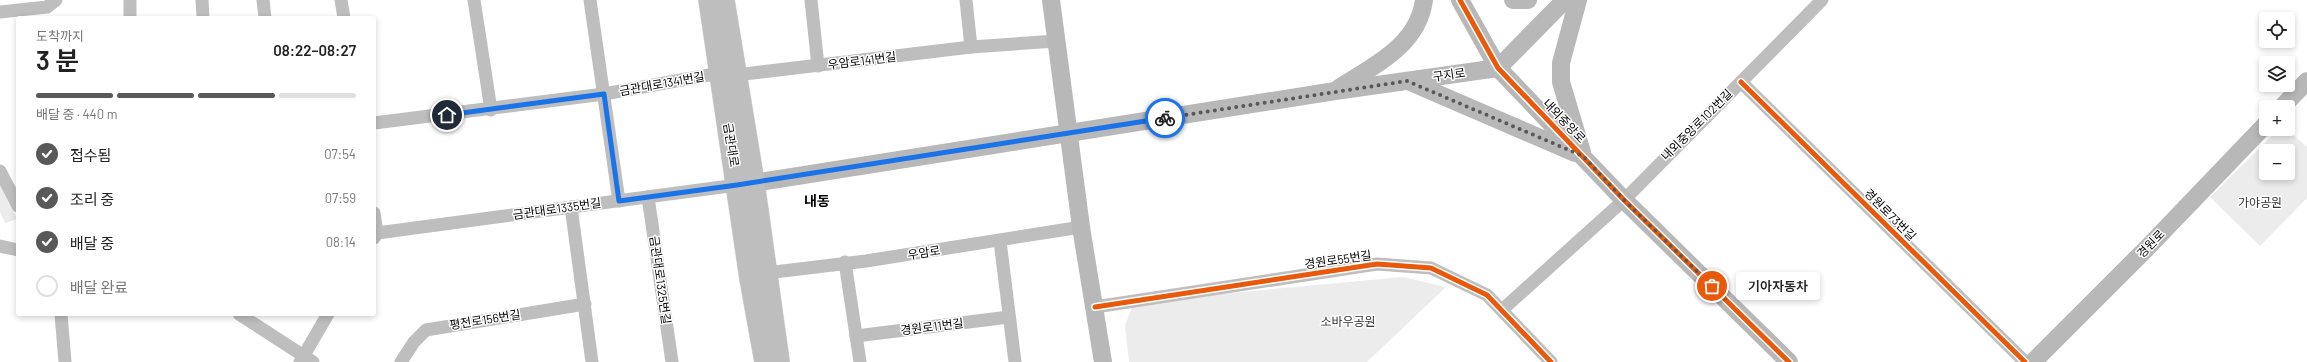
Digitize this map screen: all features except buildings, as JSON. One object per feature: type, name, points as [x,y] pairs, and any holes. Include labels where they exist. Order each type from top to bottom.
[{"type":"main road","name":"금관대로","points":[[709,0],[728,74],[746,184],[765,362]]},
{"type":"main road","name":"금관대로","points":[[724,0],[728,74]]},
{"type":"main road","name":"금관대로","points":[[746,184],[766,273],[779,362]]},
{"type":"street","points":[[0,12],[16,16],[47,7],[55,0]]},
{"type":"street","points":[[130,0],[130,16]]},
{"type":"street","points":[[202,0],[203,16]]},
{"type":"street","points":[[263,0],[266,16]]},
{"type":"street","points":[[341,0],[344,16]]},
{"type":"street","points":[[474,0],[491,110]]},
{"type":"street","name":"금관대로1341번길","points":[[590,0],[604,94]]},
{"type":"street","name":"우암로141번길","points":[[811,0],[818,66],[971,47],[1056,41]]},
{"type":"street","points":[[966,0],[971,47]]},
{"type":"street","points":[[1051,0],[1081,227],[1103,362]]},
{"type":"street","points":[[1336,91],[1398,49],[1409,37],[1424,0]]},
{"type":"street","name":"내외중앙로","points":[[1460,0],[1498,68],[1624,200],[1789,362]]},
{"type":"street","points":[[1513,0],[1528,0]]},
{"type":"street","points":[[1498,68],[1565,0]]},
{"type":"street","points":[[1578,0],[1561,63],[1561,82],[1583,156]]},
{"type":"street","name":"내외중앙로102번길","points":[[1502,310],[1624,200],[1822,0]]},
{"type":"street","name":"금관대로1341번길","points":[[376,123],[491,110],[728,74],[818,66]]},
{"type":"street","name":"구지로","points":[[746,184],[1336,91],[1498,68]]},
{"type":"street","points":[[1407,81],[1583,156]]},
{"type":"street","points":[[2289,100],[2307,81]]},
{"type":"street","name":"경원로73번길","points":[[1741,82],[2025,362]]},
{"type":"street","points":[[604,94],[619,201]]},
{"type":"street","name":"경원로","points":[[2033,362],[2148,247],[2259,131]]},
{"type":"street","points":[[0,171],[16,202]]},
{"type":"street","name":"금관대로1335번길","points":[[376,236],[571,207],[746,184]]},
{"type":"street","name":"금관대로1325번길","points":[[648,197],[672,362]]},
{"type":"street","points":[[571,207],[592,362]]},
{"type":"street","name":"우암로","points":[[766,273],[845,262],[866,261],[1081,227]]},
{"type":"street","points":[[1000,241],[1015,362]]},
{"type":"street","points":[[0,246],[16,250]]},
{"type":"street","points":[[845,262],[860,362]]},
{"type":"street","name":"경원로55번길","points":[[1095,307],[1377,264],[1431,268],[1487,295],[1551,362]]},
{"type":"street","name":"평전로156번길","points":[[401,362],[414,342],[426,330],[585,304]]},
{"type":"street","points":[[61,316],[65,362]]},
{"type":"street","points":[[242,316],[305,360],[327,316]]},
{"type":"street","name":"경원로11번길","points":[[856,336],[1009,317]]},
{"type":"green space","name":"가야공원","points":[[2272,136],[2295,136],[2307,147],[2307,198],[2260,246],[2210,197],[2259,149],[2259,180],[2295,180],[2295,144],[2264,144]]},
{"type":"green space","points":[[0,185],[16,219],[5,223],[0,212]]},
{"type":"green space","name":"소바우공원","points":[[1403,277],[1446,287],[1367,362],[1129,362],[1125,325],[1134,302]]},
{"type":"cycle path","points":[[1460,0],[1498,68],[1624,200],[1789,362]]},
{"type":"cycle path","points":[[1741,82],[2025,362]]},
{"type":"cycle path","points":[[1095,307],[1377,264],[1431,268],[1487,295],[1551,362]]},
{"type":"way so far","points":[[1165,118],[1407,81],[1583,156],[1624,200],[1712,286]]},
{"type":"place","name":"기아자동차","points":[[1712,286]]},
{"type":"district","name":"내동","points":[[817,201]]},
{"type":"route","points":[[447,115],[604,94],[619,201],[737,185],[1165,118]]}]
